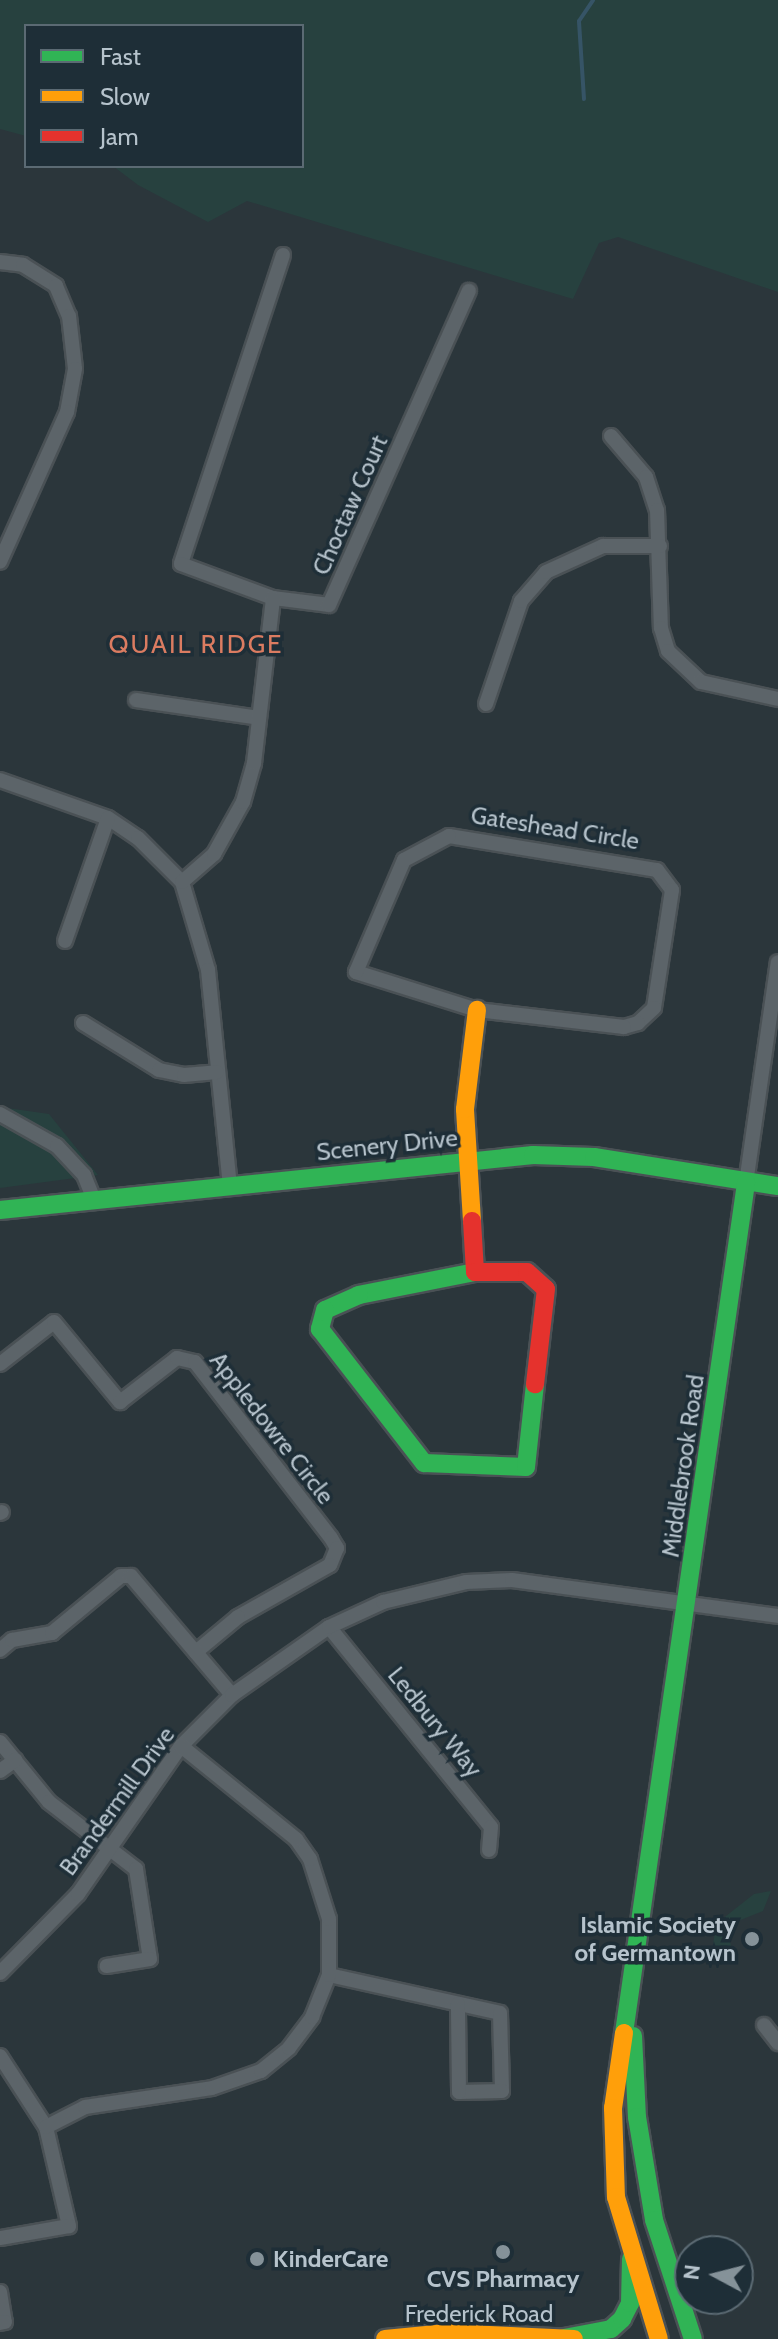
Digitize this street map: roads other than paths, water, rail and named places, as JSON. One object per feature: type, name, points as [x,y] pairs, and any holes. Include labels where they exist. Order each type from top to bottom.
[{"type":"street","name":"Choctaw Court","points":[[283,255],[181,564],[273,598],[329,605],[469,291]]},
{"type":"street","points":[[0,262],[23,265],[56,286],[69,316],[75,369],[67,412],[0,562]]},
{"type":"street","points":[[611,436],[646,477],[657,510],[661,628],[679,666],[701,682],[778,699]]},
{"type":"street","points":[[486,704],[499,654],[521,601],[546,572],[603,546],[660,546]]},
{"type":"street","points":[[182,882],[231,831],[254,763],[273,598]]},
{"type":"street","points":[[136,700],[259,718]]},
{"type":"street","points":[[0,780],[108,818],[138,838],[182,882],[208,970],[230,1186]]},
{"type":"street","points":[[65,941],[108,818]]},
{"type":"street","name":"Gateshead Circle","points":[[449,836],[642,865],[668,879],[672,890],[659,993],[654,1008],[638,1023],[624,1027],[477,1010],[356,972],[404,860],[449,836]]},
{"type":"street","name":"Middlebrook Road","points":[[659,2339],[631,2259],[613,2173],[613,2108],[688,1604],[778,962]]},
{"type":"street","points":[[475,1272],[465,1109],[477,1010]]},
{"type":"street","points":[[83,1023],[159,1070],[184,1075],[217,1072]]},
{"type":"street","points":[[0,1114],[57,1146],[84,1175],[94,1200]]},
{"type":"street","name":"Scenery Drive","points":[[0,1210],[467,1160],[594,1157],[778,1186]]},
{"type":"street","points":[[475,1272],[527,1272],[546,1289],[526,1467],[424,1463],[320,1329],[325,1310],[359,1295],[475,1272]]},
{"type":"street","name":"Appledowre Circle","points":[[0,1364],[54,1322],[120,1402],[177,1358],[195,1362],[331,1538],[337,1548],[330,1565],[238,1617],[196,1652]]},
{"type":"street","points":[[0,1650],[12,1640],[52,1633],[121,1576],[131,1576],[232,1695]]},
{"type":"street","name":"Brandermill Drive","points":[[0,1973],[78,1894],[181,1746],[232,1695],[329,1627],[383,1602],[466,1582],[512,1580],[778,1616]]},
{"type":"street","name":"Ledbury Way","points":[[329,1627],[491,1827],[489,1850]]},
{"type":"street","points":[[0,1742],[49,1802],[136,1869],[150,1959],[107,1966]]},
{"type":"street","points":[[46,2127],[85,2107],[212,2088],[261,2071],[289,2048],[312,2017],[329,1975],[329,1919],[310,1859],[296,1839],[181,1746]]},
{"type":"street","points":[[0,1771],[15,1760]]},
{"type":"street","points":[[329,1975],[500,2013],[502,2091],[459,2092],[458,2004]]},
{"type":"street","name":"Middlebrook Road","points":[[634,1976],[633,2053],[645,2174],[663,2256],[693,2339]]},
{"type":"street","points":[[764,2025],[778,2043]]},
{"type":"street","points":[[0,2056],[46,2127],[69,2226],[0,2238]]},
{"type":"street","points":[[564,2338],[611,2329],[622,2319],[630,2303],[631,2259]]},
{"type":"street","points":[[0,2292],[5,2322],[0,2323]]},
{"type":"street","name":"Frederick Road","points":[[385,2339],[447,2333],[574,2339]]},
{"type":"waterway","points":[[584,99],[579,21],[593,0]]},
{"type":"place","name":"Islamic Society of Germantown","points":[[752,1939]]},
{"type":"place","name":"CVS Pharmacy","points":[[503,2252]]},
{"type":"place","name":"KinderCare","points":[[257,2259]]},
{"type":"district","name":"QUAIL RIDGE","points":[[196,645]]}]
